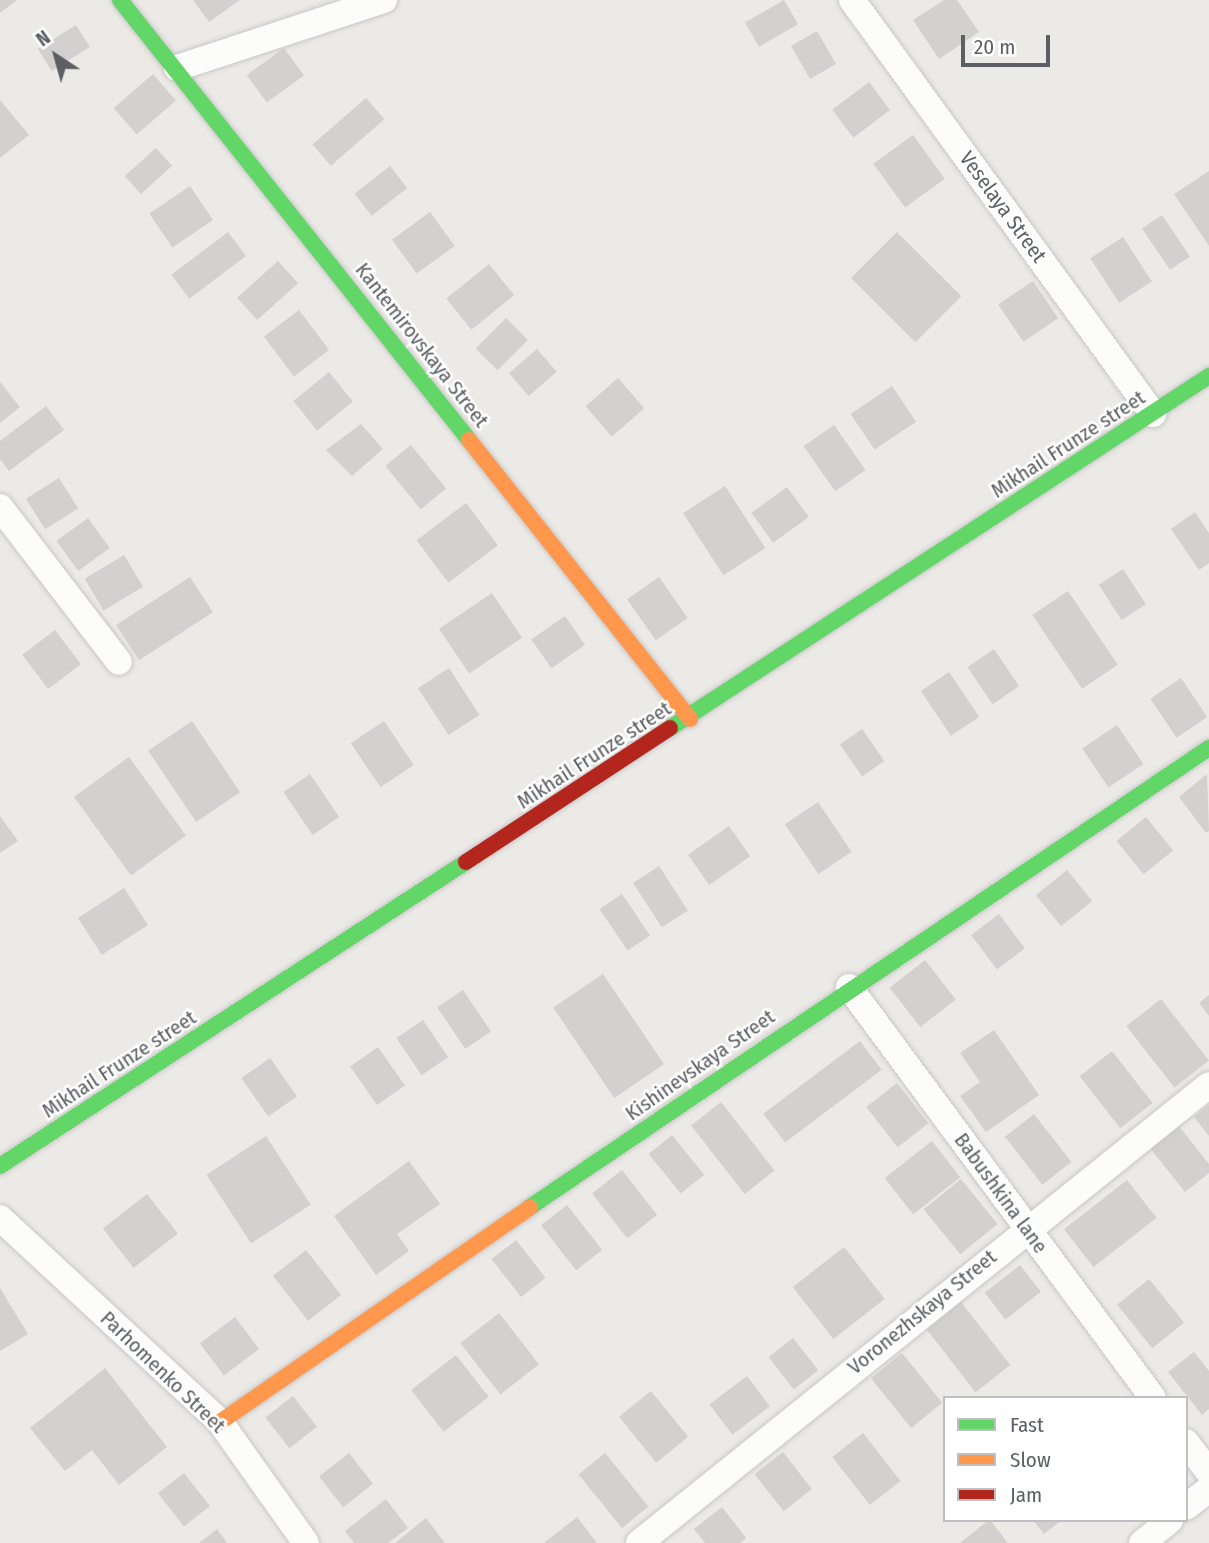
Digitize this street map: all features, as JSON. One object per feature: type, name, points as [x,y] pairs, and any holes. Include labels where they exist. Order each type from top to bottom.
[{"type":"street","name":"Kantemirovskaya Street","points":[[120,0],[177,68],[690,719]]},
{"type":"street","points":[[177,68],[384,0]]},
{"type":"street","name":"Veselaya Street","points":[[852,0],[1153,414]]},
{"type":"street","name":"Mikhail Frunze street","points":[[0,1166],[690,719],[1209,376]]},
{"type":"street","points":[[0,507],[120,662]]},
{"type":"street","name":"Kishinevskaya Street","points":[[220,1422],[849,987],[1209,748]]},
{"type":"street","name":"Babushkina lane","points":[[849,987],[1152,1396]]},
{"type":"street","name":"Voronezhskaya Street","points":[[639,1543],[1026,1227],[1209,1085]]},
{"type":"street","name":"Parhomenko Street","points":[[0,1218],[220,1422],[306,1543]]},
{"type":"street","points":[[1188,1445],[1209,1472]]},
{"type":"street","points":[[1188,1505],[1209,1489]]},
{"type":"street","points":[[1142,1543],[1168,1522]]},
{"type":"building","points":[[0,0],[17,0],[0,13]]},
{"type":"building","points":[[193,0],[240,0],[209,22]]},
{"type":"building","points":[[784,0],[798,24],[759,47],[745,22]]},
{"type":"building","points":[[944,0],[957,0],[979,32],[939,59],[913,20]]},
{"type":"building","points":[[76,25],[90,47],[52,71],[38,49]]},
{"type":"building","points":[[817,31],[836,64],[810,79],[791,46]]},
{"type":"building","points":[[284,48],[304,76],[267,103],[247,75]]},
{"type":"building","points":[[153,74],[176,100],[137,135],[114,108]]},
{"type":"building","points":[[869,82],[890,110],[853,138],[832,110]]},
{"type":"building","points":[[366,98],[384,119],[331,166],[312,145]]},
{"type":"building","points":[[0,100],[29,135],[0,158]]},
{"type":"building","points":[[913,135],[945,179],[905,207],[873,164]]},
{"type":"building","points":[[156,148],[172,166],[141,194],[125,176]]},
{"type":"building","points":[[390,166],[407,188],[372,216],[355,194]]},
{"type":"building","points":[[1209,171],[1209,246],[1174,194]]},
{"type":"building","points":[[190,186],[213,220],[172,247],[149,213]]},
{"type":"building","points":[[430,212],[455,246],[417,274],[392,240]]},
{"type":"building","points":[[1162,215],[1190,256],[1170,270],[1142,228]]},
{"type":"building","points":[[228,232],[246,256],[189,299],[171,275]]},
{"type":"building","points":[[897,232],[961,296],[915,342],[851,278]]},
{"type":"building","points":[[1123,237],[1152,281],[1119,303],[1090,258]]},
{"type":"building","points":[[278,261],[298,283],[257,320],[237,298]]},
{"type":"building","points":[[489,264],[514,295],[471,330],[446,299]]},
{"type":"building","points":[[1033,281],[1058,318],[1023,342],[998,304]]},
{"type":"building","points":[[299,310],[329,350],[294,376],[264,336]]},
{"type":"building","points":[[506,318],[528,340],[498,370],[476,348]]},
{"type":"building","points":[[537,349],[557,372],[529,396],[509,373]]},
{"type":"building","points":[[329,372],[353,402],[317,430],[293,401]]},
{"type":"building","points":[[618,378],[644,408],[612,436],[586,406]]},
{"type":"building","points":[[0,382],[20,407],[0,423]]},
{"type":"building","points":[[892,386],[916,422],[875,450],[851,414]]},
{"type":"building","points":[[46,406],[64,430],[9,471],[0,459],[0,441]]},
{"type":"building","points":[[361,424],[383,449],[352,476],[326,450]]},
{"type":"building","points":[[834,425],[866,470],[835,491],[804,446]]},
{"type":"building","points":[[411,445],[446,489],[421,509],[385,466]]},
{"type":"building","points":[[59,478],[78,509],[45,529],[26,499]]},
{"type":"building","points":[[725,486],[765,548],[723,575],[683,513]]},
{"type":"building","points":[[787,487],[809,517],[773,543],[751,513]]},
{"type":"building","points":[[466,503],[498,545],[448,583],[416,540]]},
{"type":"building","points":[[1195,512],[1209,533],[1209,563],[1199,570],[1171,529]]},
{"type":"building","points":[[88,518],[110,548],[78,571],[56,541]]},
{"type":"building","points":[[124,555],[143,587],[104,610],[85,579]]},
{"type":"building","points":[[1123,569],[1146,604],[1122,620],[1099,585]]},
{"type":"building","points":[[190,577],[213,612],[139,660],[116,625]]},
{"type":"building","points":[[659,577],[688,618],[656,640],[627,599]]},
{"type":"building","points":[[1068,591],[1118,665],[1082,689],[1032,615]]},
{"type":"building","points":[[492,593],[522,638],[469,674],[439,629]]},
{"type":"building","points":[[565,616],[585,645],[551,668],[531,640]]},
{"type":"building","points":[[55,630],[81,664],[48,689],[22,655]]},
{"type":"building","points":[[994,649],[1019,686],[993,704],[967,667]]},
{"type":"building","points":[[449,668],[479,715],[448,735],[418,688]]},
{"type":"building","points":[[949,672],[979,717],[951,736],[921,691]]},
{"type":"building","points":[[1181,678],[1207,717],[1177,738],[1150,699]]},
{"type":"building","points":[[192,721],[240,792],[196,822],[148,751]]},
{"type":"building","points":[[384,721],[414,765],[380,787],[351,743]]},
{"type":"building","points":[[1117,725],[1143,764],[1108,787],[1082,748]]},
{"type":"building","points":[[862,729],[884,761],[862,776],[840,744]]},
{"type":"building","points":[[129,757],[186,835],[131,875],[74,797]]},
{"type":"building","points":[[310,774],[339,817],[313,835],[283,792]]},
{"type":"building","points":[[1207,774],[1209,831],[1206,833],[1179,797]]},
{"type":"building","points":[[818,802],[852,852],[818,874],[785,824]]},
{"type":"building","points":[[0,816],[18,841],[0,853]]},
{"type":"building","points":[[1146,817],[1173,850],[1144,874],[1116,841]]},
{"type":"building","points":[[729,826],[750,856],[709,885],[688,855]]},
{"type":"building","points":[[659,866],[688,910],[662,927],[633,883]]},
{"type":"building","points":[[1067,870],[1092,901],[1061,926],[1036,895]]},
{"type":"building","points":[[124,888],[148,925],[102,955],[78,918]]},
{"type":"building","points":[[622,894],[650,935],[628,951],[600,909]]},
{"type":"building","points":[[999,914],[1025,948],[997,969],[971,935]]},
{"type":"building","points":[[925,960],[956,999],[920,1027],[890,988]]},
{"type":"building","points":[[603,974],[664,1064],[614,1098],[553,1008]]},
{"type":"building","points":[[463,990],[491,1031],[465,1049],[437,1007]]},
{"type":"building","points":[[1209,995],[1209,1016],[1199,1003]]},
{"type":"building","points":[[1161,999],[1209,1060],[1174,1088],[1126,1026]]},
{"type":"building","points":[[423,1020],[448,1057],[422,1075],[396,1038]]},
{"type":"building","points":[[994,1030],[1039,1095],[986,1132],[960,1096],[980,1082],[960,1053]]},
{"type":"building","points":[[860,1041],[882,1070],[785,1143],[763,1114]]},
{"type":"building","points":[[378,1047],[405,1086],[377,1105],[350,1067]]},
{"type":"building","points":[[1112,1051],[1153,1103],[1120,1128],[1080,1076]]},
{"type":"building","points":[[270,1058],[297,1097],[268,1117],[241,1078]]},
{"type":"building","points":[[897,1083],[928,1123],[898,1147],[866,1107]]},
{"type":"building","points":[[721,1102],[775,1171],[745,1194],[691,1125]]},
{"type":"building","points":[[1209,1105],[1209,1136],[1194,1117]]},
{"type":"building","points":[[1034,1114],[1072,1162],[1042,1185],[1005,1137]]},
{"type":"building","points":[[1179,1126],[1209,1164],[1209,1173],[1185,1192],[1150,1148]]},
{"type":"building","points":[[672,1135],[704,1175],[681,1194],[649,1154]]},
{"type":"building","points":[[266,1136],[311,1205],[251,1243],[206,1175]]},
{"type":"building","points":[[932,1141],[960,1177],[913,1214],[885,1178]]},
{"type":"building","points":[[409,1161],[440,1204],[397,1234],[409,1251],[376,1275],[334,1216]]},
{"type":"building","points":[[622,1170],[657,1215],[627,1238],[592,1193]]},
{"type":"building","points":[[961,1179],[998,1224],[960,1254],[924,1209]]},
{"type":"building","points":[[1127,1180],[1157,1218],[1094,1267],[1064,1229]]},
{"type":"building","points":[[147,1194],[178,1233],[134,1268],[103,1228]]},
{"type":"building","points":[[567,1205],[602,1250],[576,1270],[541,1225]]},
{"type":"building","points":[[516,1240],[546,1278],[521,1297],[492,1259]]},
{"type":"building","points":[[844,1247],[885,1299],[833,1339],[793,1287]]},
{"type":"building","points":[[306,1250],[341,1295],[308,1321],[273,1276]]},
{"type":"building","points":[[1020,1265],[1041,1292],[1005,1319],[985,1293]]},
{"type":"building","points":[[1149,1279],[1184,1323],[1152,1348],[1117,1305]]},
{"type":"building","points":[[0,1288],[28,1334],[0,1351]]},
{"type":"building","points":[[961,1302],[1010,1365],[976,1392],[926,1329]]},
{"type":"building","points":[[499,1313],[539,1364],[500,1394],[460,1343]]},
{"type":"building","points":[[235,1317],[259,1349],[224,1375],[200,1343]]},
{"type":"building","points":[[793,1338],[818,1370],[794,1389],[769,1357]]},
{"type":"building","points":[[1194,1352],[1209,1371],[1209,1409],[1202,1415],[1168,1372]]},
{"type":"building","points":[[902,1353],[942,1403],[911,1428],[871,1378]]},
{"type":"building","points":[[456,1355],[489,1397],[444,1432],[411,1390]]},
{"type":"building","points":[[105,1368],[167,1447],[119,1485],[92,1450],[65,1471],[30,1428]]},
{"type":"building","points":[[747,1376],[770,1406],[732,1435],[709,1404]]},
{"type":"building","points":[[651,1391],[688,1437],[656,1463],[619,1417]]},
{"type":"building","points":[[293,1396],[317,1427],[289,1448],[265,1418]]},
{"type":"building","points":[[863,1433],[901,1481],[870,1505],[832,1457]]},
{"type":"building","points":[[783,1452],[812,1489],[784,1511],[755,1474]]},
{"type":"building","points":[[349,1453],[373,1484],[343,1507],[319,1476]]},
{"type":"building","points":[[605,1453],[648,1507],[622,1528],[579,1474]]},
{"type":"building","points":[[184,1473],[210,1506],[184,1526],[158,1493]]},
{"type":"building","points":[[386,1499],[408,1528],[388,1543],[354,1543],[345,1531]]},
{"type":"building","points":[[722,1507],[746,1538],[740,1543],[705,1543],[694,1529]]},
{"type":"building","points":[[577,1517],[597,1543],[544,1543]]},
{"type":"building","points":[[426,1518],[445,1543],[395,1543]]},
{"type":"building","points":[[986,1522],[992,1522],[1008,1543],[960,1543]]},
{"type":"building","points":[[1035,1522],[1059,1522],[1044,1534]]},
{"type":"building","points":[[217,1529],[227,1543],[199,1543]]},
{"type":"traffic: fast","points":[[120,0],[469,440]]},
{"type":"traffic: fast","points":[[670,728],[1209,376]]},
{"type":"traffic: fast","points":[[530,1207],[1209,748]]},
{"type":"traffic: fast","points":[[0,1166],[466,862]]},
{"type":"traffic: slow","points":[[469,440],[690,719]]},
{"type":"traffic: slow","points":[[220,1422],[530,1207]]},
{"type":"traffic: jam","points":[[466,862],[670,728]]}]
